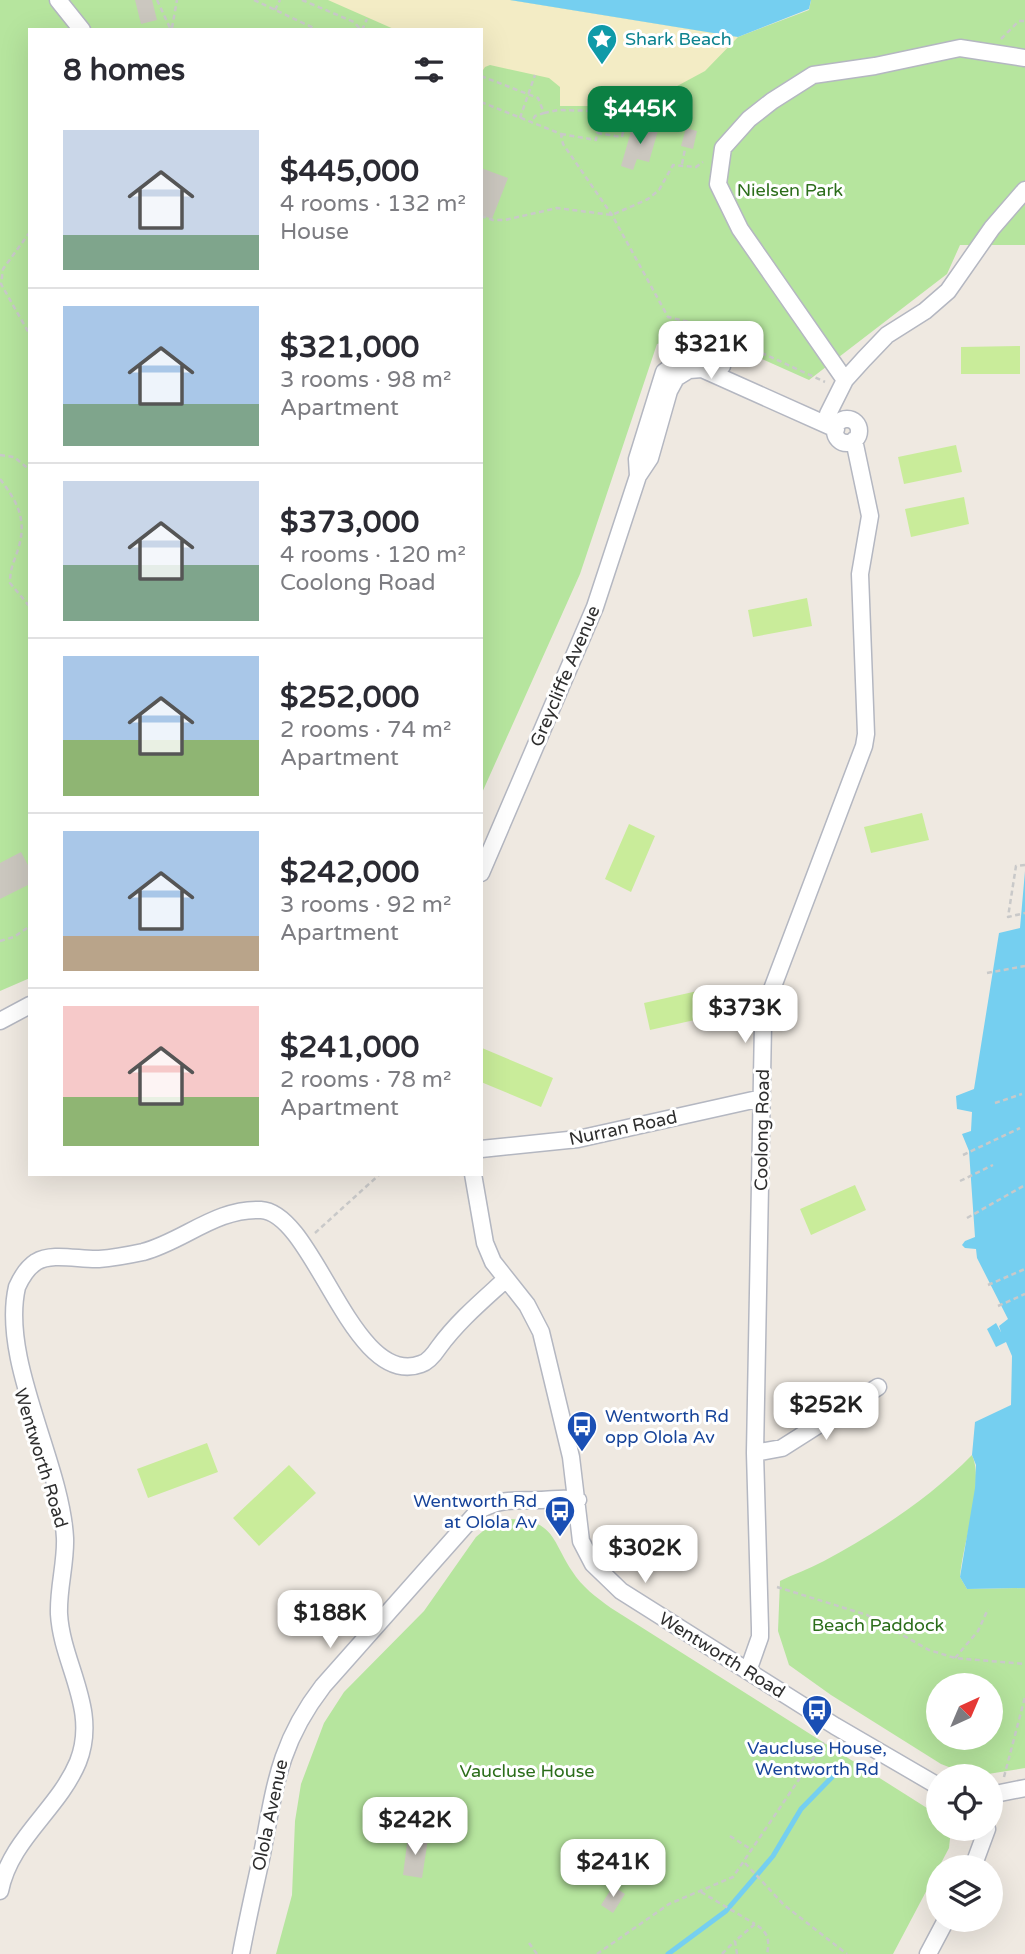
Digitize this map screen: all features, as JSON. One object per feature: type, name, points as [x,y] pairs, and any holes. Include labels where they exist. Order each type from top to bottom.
[{"type":"street","points":[[58,0],[80,28]]},
{"type":"street","points":[[843,385],[740,229],[718,184],[723,148],[749,119],[813,75],[875,66],[960,48],[1025,58]]},
{"type":"street","points":[[834,421],[843,385],[887,335],[948,291],[992,228],[1025,190]]},
{"type":"street","name":"Greycliffe Avenue","points":[[483,868],[595,607],[638,476],[637,459],[664,373],[685,357],[699,356],[834,421]]},
{"type":"street","name":"Coolong Road","points":[[748,1671],[760,1637],[755,1453],[765,1010],[864,746],[866,734],[860,574],[870,516],[854,440],[859,431],[856,423],[848,419],[834,421]]},
{"type":"street","points":[[0,1021],[28,1006]]},
{"type":"street","name":"Nurran Road","points":[[483,1149],[578,1139],[762,1098]]},
{"type":"street","name":"Wentworth Road","points":[[473,1176],[485,1243],[493,1262],[527,1305],[541,1332],[572,1457],[581,1541],[593,1564],[606,1579],[641,1604],[835,1726],[926,1779]]},
{"type":"street","name":"Wentworth Road","points":[[0,1891],[11,1858],[59,1794],[78,1761],[85,1708],[64,1642],[59,1614],[65,1538],[58,1504],[13,1368],[7,1341],[13,1294],[22,1276],[37,1262],[51,1258],[101,1259],[145,1251],[210,1220],[240,1212],[264,1210],[276,1214],[285,1222],[303,1245],[344,1313],[371,1348],[392,1364],[421,1364],[433,1355],[471,1309],[506,1279]]},
{"type":"street","points":[[755,1453],[782,1448],[878,1387]]},
{"type":"street","name":"Olola Avenue","points":[[241,1954],[274,1783],[285,1748],[304,1711],[323,1685],[479,1510],[492,1503],[512,1498],[538,1500],[562,1497],[578,1500]]},
{"type":"street","points":[[1003,1793],[1025,1788]]},
{"type":"street","points":[[928,1954],[940,1932]]},
{"type":"path","points":[[157,0],[170,28]]},
{"type":"path","points":[[171,28],[177,0]]},
{"type":"path","points":[[254,0],[314,28]]},
{"type":"path","points":[[275,10],[280,0]]},
{"type":"path","points":[[302,0],[354,22],[360,28]]},
{"type":"path","points":[[363,28],[367,19]]},
{"type":"path","points":[[988,51],[1019,21],[1025,20]]},
{"type":"path","points":[[520,118],[535,75]]},
{"type":"path","points":[[483,76],[538,98],[544,113]]},
{"type":"path","points":[[483,103],[561,134],[596,140],[597,133],[622,137],[623,132],[599,125],[601,119],[625,124],[626,122]]},
{"type":"path","points":[[531,123],[535,116],[558,110],[599,111]]},
{"type":"path","points":[[561,134],[563,144],[612,215],[668,317],[701,325],[843,385]]},
{"type":"path","points":[[682,164],[685,149]]},
{"type":"path","points":[[483,217],[505,220],[557,208],[612,215],[648,199],[659,190],[673,165],[695,167]]},
{"type":"path","points":[[28,235],[3,270],[1,284],[28,331]]},
{"type":"path","points":[[0,456],[14,457],[28,468]]},
{"type":"path","points":[[0,479],[18,502],[22,526],[19,546],[10,565],[10,583],[28,605]]},
{"type":"path","points":[[1025,865],[1016,866],[1008,917],[1025,913]]},
{"type":"path","points":[[0,941],[14,937],[28,927]]},
{"type":"path","points":[[987,974],[1025,966]]},
{"type":"path","points":[[995,1103],[1021,1094]]},
{"type":"path","points":[[963,1155],[1020,1128]]},
{"type":"path","points":[[960,1181],[993,1164]]},
{"type":"path","points":[[303,1245],[378,1176]]},
{"type":"path","points":[[967,1218],[1025,1185]]},
{"type":"path","points":[[988,1285],[1025,1269]]},
{"type":"path","points":[[998,1306],[1025,1293]]},
{"type":"path","points":[[777,1587],[867,1615],[929,1650],[955,1658],[1025,1664]]},
{"type":"path","points":[[955,1658],[978,1631],[988,1609]]},
{"type":"path","points":[[1003,1780],[1025,1697]]},
{"type":"path","points":[[597,1954],[669,1904],[733,1877],[835,1726]]},
{"type":"path","points":[[730,1836],[752,1850]]},
{"type":"path","points":[[744,1863],[784,1905],[847,1954]]},
{"type":"path","points":[[700,1892],[764,1930],[769,1941],[767,1954]]},
{"type":"path","points":[[722,1954],[755,1924]]},
{"type":"path","points":[[735,1941],[737,1954]]},
{"type":"path","points":[[529,1943],[537,1954]]},
{"type":"green space","name":"Nielsen Park","points":[[0,0],[510,0],[738,37],[809,10],[811,0],[1025,0],[1025,245],[960,245],[947,274],[809,380],[702,332],[657,344],[580,574],[483,791],[483,28],[28,28],[28,979],[0,991]]},
{"type":"green space","points":[[1020,346],[1020,374],[961,374],[961,347]]},
{"type":"green space","points":[[956,445],[962,472],[904,484],[898,457]]},
{"type":"green space","points":[[964,497],[969,524],[911,537],[905,509]]},
{"type":"green space","points":[[807,598],[812,626],[753,637],[748,610]]},
{"type":"green space","points":[[922,813],[929,840],[871,853],[864,827]]},
{"type":"green space","points":[[629,824],[655,836],[631,892],[605,879]]},
{"type":"green space","points":[[702,990],[708,1017],[650,1030],[644,1003]]},
{"type":"green space","points":[[483,1048],[553,1078],[541,1107],[483,1083]]},
{"type":"green space","points":[[855,1185],[866,1210],[811,1235],[800,1209]]},
{"type":"green space","points":[[207,1443],[218,1472],[148,1498],[137,1469]]},
{"type":"green space","name":"Beach Paddock","points":[[972,1455],[976,1481],[960,1577],[967,1589],[1025,1588],[1025,1768],[1003,1772],[1003,1764],[941,1764],[831,1695],[789,1665],[778,1631],[780,1581],[863,1539],[921,1500]]},
{"type":"green space","points":[[289,1465],[316,1493],[259,1546],[233,1518]]},
{"type":"green space","name":"Vaucluse House","points":[[510,1519],[525,1520],[544,1528],[580,1582],[611,1608],[926,1807],[926,1841],[950,1841],[949,1848],[945,1855],[926,1855],[926,1892],[893,1954],[276,1954],[292,1895],[295,1821],[301,1784],[324,1723],[344,1692],[424,1611],[476,1537],[489,1526]]},
{"type":"sand","name":"Shark Beach","points":[[328,0],[510,0],[738,37],[705,71],[666,92],[669,108],[663,113],[655,111],[651,120],[648,119],[644,131],[632,128],[633,124],[599,115],[598,106],[560,106],[560,87],[549,78],[490,65],[483,70],[483,28],[391,28]]},
{"type":"water","points":[[510,0],[811,0],[809,9],[738,37]]},
{"type":"water","points":[[1025,871],[1025,1588],[967,1589],[960,1577],[975,1488],[976,1465],[972,1455],[975,1422],[1011,1405],[1012,1356],[1006,1342],[996,1347],[987,1329],[996,1323],[1001,1332],[999,1326],[1008,1319],[977,1258],[976,1249],[962,1245],[975,1237],[969,1151],[962,1134],[971,1131],[972,1112],[957,1109],[956,1096],[974,1089],[999,933],[1020,928]]},
{"type":"building","points":[[135,0],[152,0],[157,20],[141,24]]},
{"type":"building","points":[[646,123],[659,127],[649,162],[637,159],[633,170],[621,166],[632,128],[644,131]]},
{"type":"building","points":[[686,128],[697,131],[693,149],[681,146]]},
{"type":"building","points":[[483,169],[508,178],[492,219],[483,216]]},
{"type":"building","points":[[21,852],[28,865],[28,885],[0,899],[0,863]]},
{"type":"building","points":[[408,1836],[428,1839],[422,1878],[403,1875]]},
{"type":"building","points":[[613,1886],[625,1894],[613,1913],[601,1905]]},
{"type":"waterway","points":[[668,1954],[726,1911],[773,1856],[801,1809],[839,1770]]},
{"type":"place","name":"Shark Beach","points":[[602,66]]},
{"type":"place","name":"Wentworth Rd opp Olola Av","points":[[582,1453]]},
{"type":"place","name":"Wentworth Rd at Olola Av","points":[[560,1538]]},
{"type":"place","name":"Vaucluse House, Wentworth Rd","points":[[817,1737]]}]
